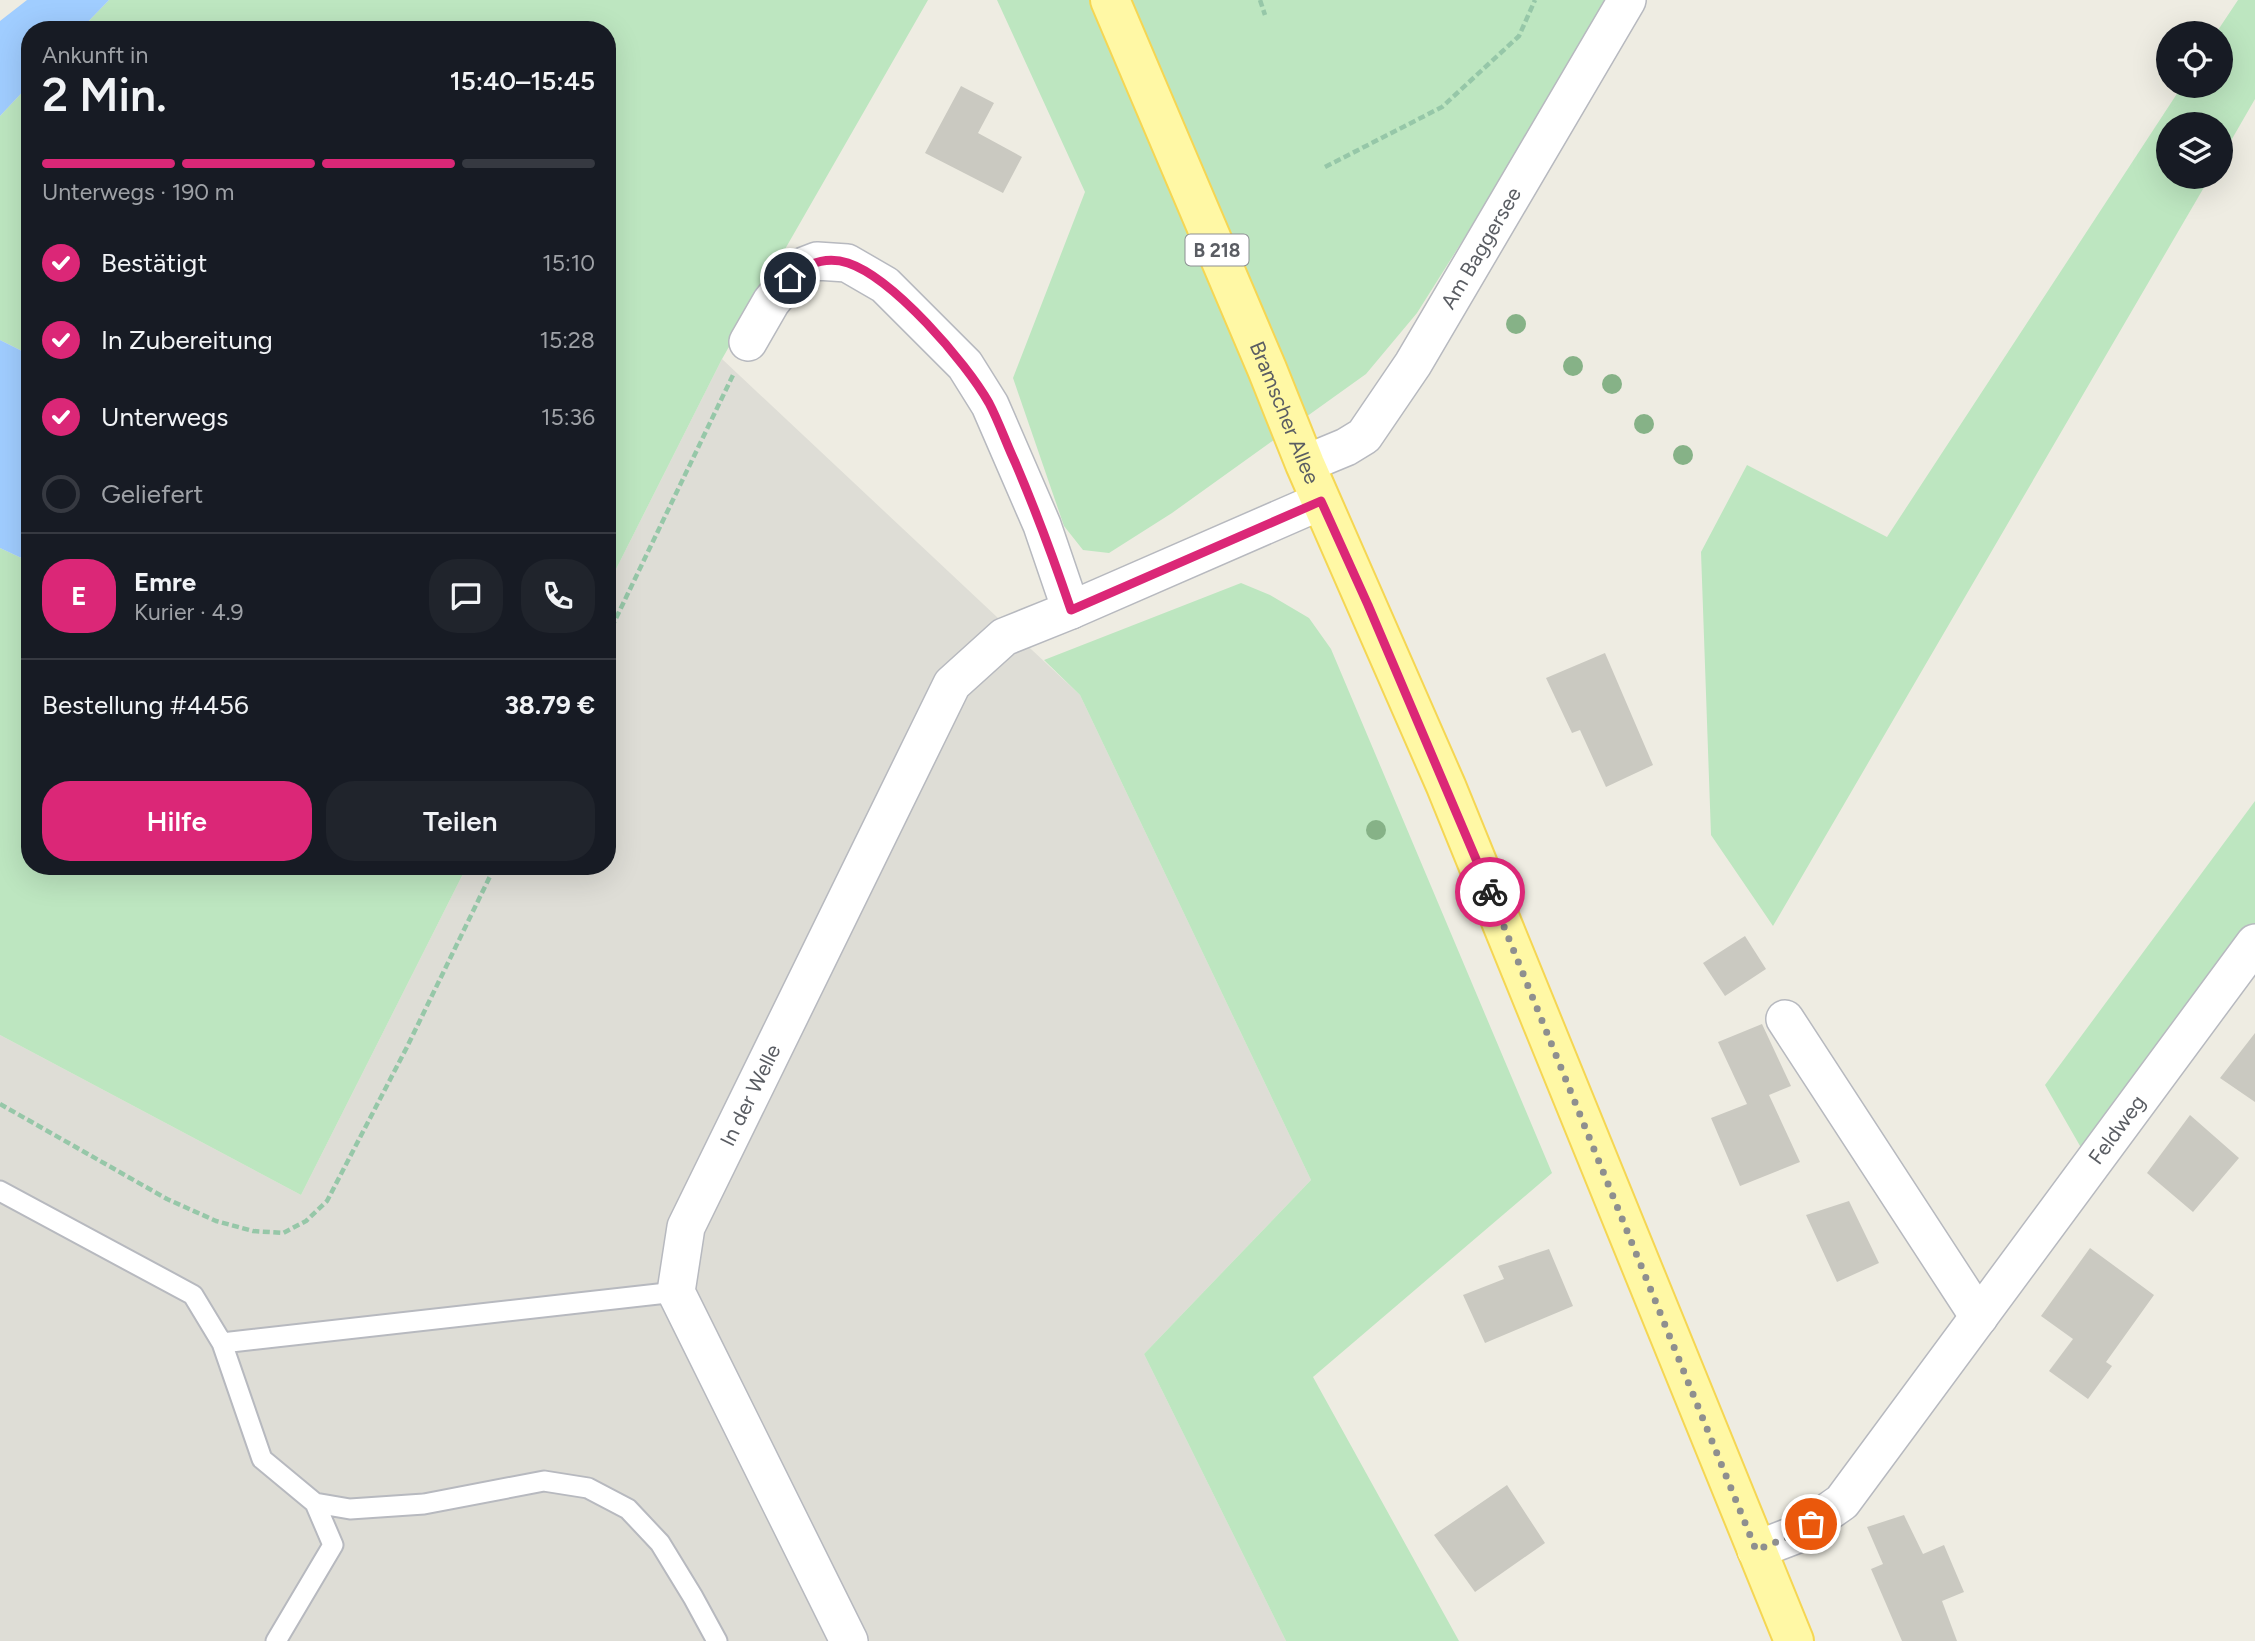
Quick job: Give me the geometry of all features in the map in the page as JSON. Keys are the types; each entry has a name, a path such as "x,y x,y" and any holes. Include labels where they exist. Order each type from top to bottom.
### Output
{"main road":[{"name":"Bramscher Allee","path":"1110,0 1268,369 1304,464 1446,786 1534,996 1794,1641"}],"street":[{"name":"Am Baggersee","path":"1304,464 1346,447 1364,436 1413,364 1627,0"},
{"path":"748,342 771,302 790,278 804,266 817,261 847,263 885,285 965,365 990,405 1042,525 1071,610"},
{"name":"In der Welle","path":"676,1292 686,1227 952,684 1004,637 1321,501"},
{"name":"Feldweg","path":"1756,1550 1794,1535 1842,1502 2255,943"},
{"path":"1785,1019 1979,1317"},
{"path":"676,1292 849,1641"}],"lane":[{"path":"0,1191 193,1295 222,1343 262,1459 315,1503 333,1545 276,1641"},
{"path":"222,1343 676,1292"},
{"path":"315,1503 350,1509 424,1504 544,1481 588,1489 628,1509 660,1543 717,1641"}],"path":[{"path":"1260,0 1265,15"},
{"path":"1325,167 1442,107 1520,36 1535,0"},
{"path":"616,618 748,342"},
{"path":"0,1104 167,1199 216,1221 253,1231 283,1233 306,1222 327,1201 491,875"}],"shaded area":[{"path":"722,359 1080,695 1311,1180 1144,1354 1286,1641 0,1641 0,1035 301,1195 462,875 616,875 616,569"}],"green space":[{"path":"109,0 928,0 722,359 616,569 616,21 89,21"},
{"path":"997,0 1614,0 1417,313 1366,374 1172,513 1109,553 1083,550 1064,526 1013,378 1085,192"},
{"path":"2238,0 2255,0 2255,99 2233,137 2233,112 2165,112 2174,98 2233,98 2233,21 2224,21"},
{"path":"21,94 21,350 0,340 0,116"},
{"path":"2156,126 2156,189 2203,189 1773,926 1711,835 1701,552 1747,465 1887,537"},
{"path":"0,548 21,558 21,875 462,875 301,1195 0,1035"},
{"path":"1241,583 1270,595 1309,618 1331,649 1552,1173 1313,1377 1459,1641 1286,1641 1144,1354 1311,1180 1080,695 1044,660"},
{"path":"2255,801 2255,943 2091,1165 2045,1085"}],"water":[{"path":"27,0 109,0 89,21 21,21 21,94 0,116 0,21"},
{"path":"0,340 21,350 21,558 0,548"}],"building":[{"path":"961,86 994,103 978,133 1022,157 1003,193 925,153"},
{"path":"1605,653 1653,765 1606,787 1580,730 1572,733 1546,678"},
{"path":"1745,936 1766,969 1725,996 1703,963"},
{"path":"1762,1024 1791,1086 1769,1095 1800,1162 1740,1186 1711,1118 1747,1104 1718,1042"},
{"path":"2255,1033 2255,1102 2220,1078"},
{"path":"2190,1115 2239,1158 2193,1212 2147,1173"},
{"path":"1849,1201 1879,1263 1837,1282 1806,1215"},
{"path":"2090,1248 2154,1295 2106,1362 2112,1366 2088,1399 2049,1371 2073,1339 2041,1316"},
{"path":"1549,1249 1573,1306 1485,1343 1463,1295 1504,1279 1498,1266"},
{"path":"1507,1485 1545,1543 1475,1592 1434,1535"},
{"path":"1904,1515 1923,1554 1944,1545 1964,1592 1942,1601 1957,1641 1902,1641 1871,1569 1883,1564 1867,1527"}],"way so far":[{"path":"1490,892 1756,1550 1794,1535 1811,1524"}],"route":[{"path":"790,278 804,266 817,261 847,263 885,285 965,365 990,405 1011,453 1042,525 1071,610 1321,501 1490,892"}]}
